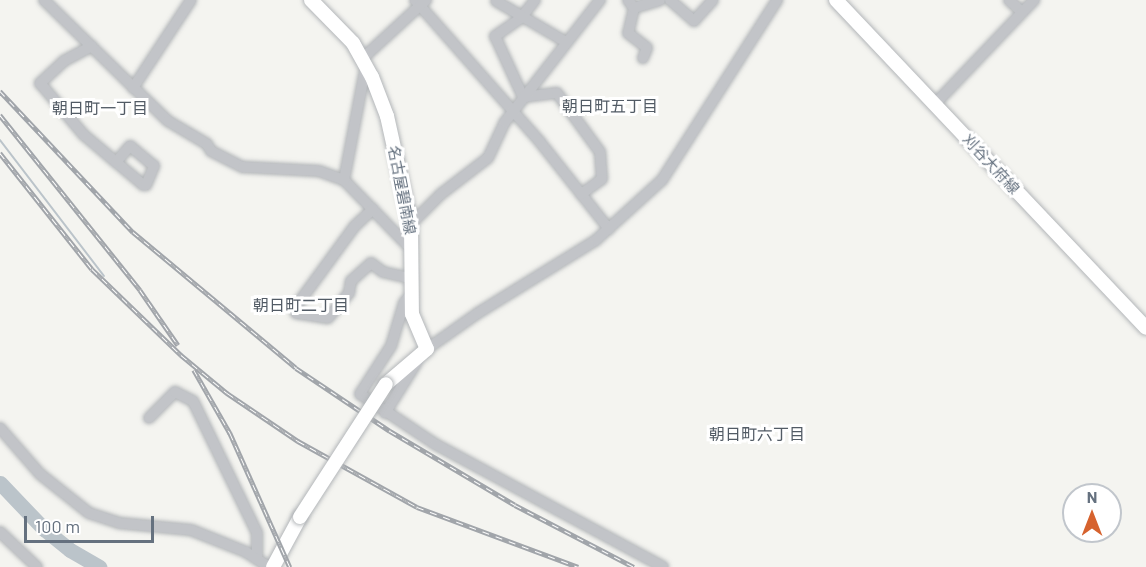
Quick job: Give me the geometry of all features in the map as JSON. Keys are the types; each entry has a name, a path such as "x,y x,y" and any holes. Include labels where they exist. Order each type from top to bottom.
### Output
{"main road":[{"name":"名古屋碧南線","path":"311,0 364,62 387,116 411,224 412,314 426,349"},
{"name":"刈谷大府線","path":"836,0 1146,328"},
{"path":"271,567 300,516 386,384 426,349"}],"street":[{"path":"44,0 133,88 184,132 243,168 319,171 344,180 413,251"},
{"path":"133,88 191,0"},
{"path":"523,97 495,36 521,18 535,0"},
{"path":"411,224 441,194 488,158 505,122 600,0"},
{"path":"643,58 647,48 628,33 631,4 660,0"},
{"path":"670,0 694,21 712,0"},
{"path":"426,349 478,312 609,229 662,180 777,0"},
{"path":"1009,0 1022,12"},
{"path":"935,104 1034,0"},
{"path":"496,1 521,18 566,42"},
{"path":"344,180 364,62 420,2 609,229"},
{"path":"92,46 64,61 40,84 84,135 116,162"},
{"path":"523,97 557,93 600,152 602,179 581,194"},
{"path":"373,208 295,308 296,313 328,318 349,293 351,281 371,264 412,286 404,303 391,346 360,394 385,412 663,567"},
{"path":"385,412 418,361 465,327 478,312"},
{"path":"149,418 175,392 193,400 256,533 257,559"},
{"path":"0,428 40,474 89,513 119,523 191,530 271,567"},
{"path":"0,532 37,567"}],"waterway":[{"path":"0,140 104,276"},
{"path":"0,483 44,529 70,550 100,567"}],"railway":[{"path":"0,91 133,232 296,368 390,431 515,505 634,567"},
{"path":"0,115 140,290 178,345"},
{"path":"0,153 92,269 181,355 227,393 298,441 417,507 578,567"},
{"path":"194,370 230,433 290,567"}],"district":[{"name":"朝日町五丁目","path":"610,106"},
{"name":"朝日町一丁目","path":"100,108"},
{"name":"朝日町二丁目","path":"301,305"},
{"name":"朝日町六丁目","path":"757,434"}]}
